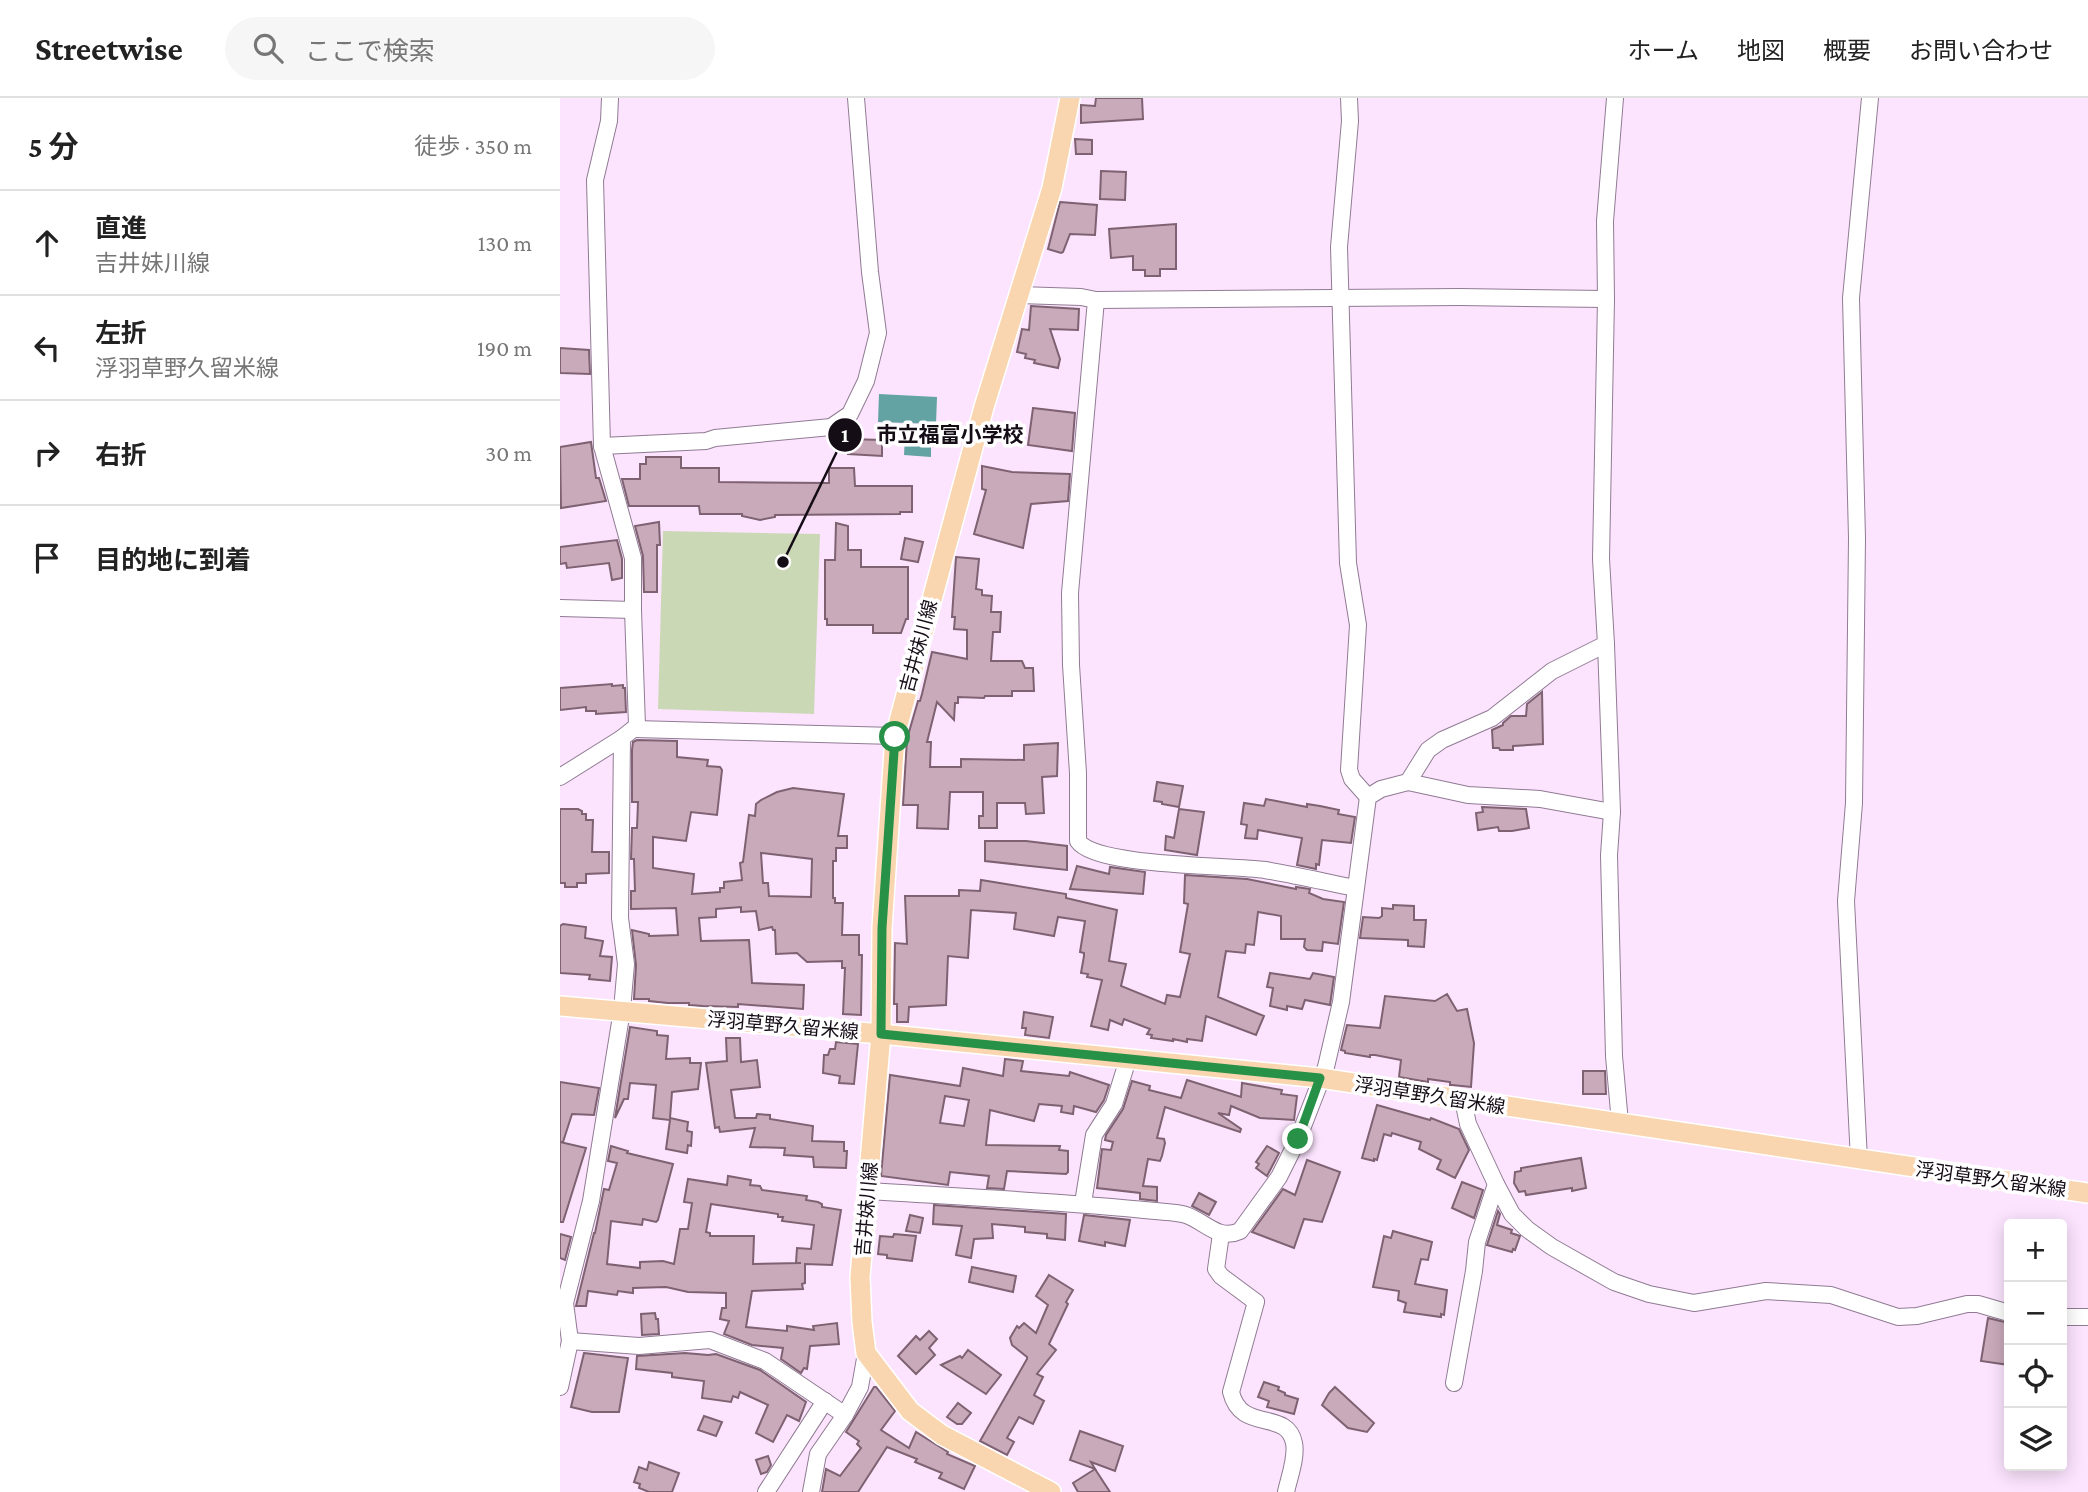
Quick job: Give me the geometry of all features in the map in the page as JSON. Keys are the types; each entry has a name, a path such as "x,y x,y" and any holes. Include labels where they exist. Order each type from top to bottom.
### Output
{"main road":[{"name":"吉井妹川線","path":"866,1353 860,1277 881,1034 882,928 895,737 948,535 1052,188 1070,98"},
{"name":"浮羽草野久留米線","path":"560,1006 881,1034 1320,1078 2088,1193"},
{"path":"866,1353 910,1411 942,1435 1051,1492"}],"street":[{"path":"560,777 629,734 637,726 633,558 602,446 595,180 609,121 610,98"},
{"path":"602,446 706,441 831,426 850,414 866,381 878,333 870,272 856,98"},
{"path":"867,1191 1083,1203 1186,1215 1221,1234 1232,1234 1240,1231 1279,1177 1298,1139 1326,1067 1341,1002 1368,797 1353,779 1349,769 1358,625 1348,563 1339,247 1350,121 1349,98"},
{"path":"1615,98 1605,221 1601,559 1612,812 1609,855 1614,1056 1620,1123"},
{"path":"1859,1160 1846,901 1854,803 1857,538 1851,298 1870,98"},
{"path":"1019,295 1096,300 1460,297 1606,299"},
{"path":"1096,300 1070,593 1071,666 1078,774 1078,841 1083,848 1097,855 1265,870 1355,888"},
{"path":"560,608 633,610"},
{"path":"1408,782 1428,750 1442,740 1492,718 1552,671 1606,643"},
{"path":"629,734 895,737"},
{"path":"560,1387 570,1341 565,1303 592,1201 622,1010 626,964 620,918 629,734"},
{"path":"1368,797 1381,789 1408,782 1468,795 1541,799 1612,812"},
{"path":"1083,1203 1094,1135 1114,1104 1128,1059"},
{"path":"1463,1100 1468,1124 1513,1214 1527,1229 1552,1247 1614,1282 1649,1294 1694,1303 1766,1291 1831,1295 1898,1317 1917,1316 1967,1304 1978,1304 2004,1312"},
{"path":"1454,1383 1477,1242 1496,1184"},
{"path":"1221,1234 1216,1269 1221,1276 1256,1302 1231,1392 1234,1404 1242,1413 1283,1425 1291,1434 1295,1446 1286,1492"},
{"path":"2067,1317 2088,1317"},
{"path":"570,1341 639,1346 710,1340 765,1361 845,1415"},
{"path":"811,1492 818,1454 845,1415 860,1387 866,1353"},
{"path":"766,1492 825,1401"}],"shaded area":[{"path":"879,394 937,397 936,424 878,422"},
{"path":"905,437 931,438 931,457 904,455"},
{"path":"663,531 820,534 814,714 658,709"}],"building":[{"path":"1096,98 1142,98 1143,119 1081,123 1081,105 1095,106"},
{"path":"1075,139 1092,140 1092,154 1076,154"},
{"path":"1101,171 1126,172 1125,200 1100,199"},
{"path":"1060,202 1097,205 1095,235 1070,234 1061,253 1048,249"},
{"path":"1176,224 1176,269 1160,269 1160,276 1145,276 1145,270 1133,270 1133,256 1111,258 1109,229"},
{"path":"1031,306 1079,309 1078,330 1050,329 1060,359 1058,368 1034,363 1035,360 1025,358 1026,354 1017,352 1022,329 1029,330"},
{"path":"560,348 589,350 590,374 560,373"},
{"path":"1033,408 1075,413 1072,451 1028,445"},
{"path":"848,439 882,440 882,456 848,454"},
{"path":"591,442 596,478 599,478 606,501 561,508 560,447"},
{"path":"646,457 681,457 681,468 719,468 719,482 829,483 829,468 854,468 855,486 912,486 912,512 775,515 760,520 742,514 700,514 699,506 629,506 622,479 640,479 640,464 646,464"},
{"path":"982,466 1012,472 1070,474 1068,501 1031,504 1023,548 974,534 986,490 982,489"},
{"path":"659,522 657,592 644,592 643,556 635,526"},
{"path":"836,523 848,526 848,550 861,550 861,567 908,567 908,619 901,633 873,633 873,625 827,625 825,560 835,560"},
{"path":"905,538 923,542 918,562 901,559"},
{"path":"617,540 622,559 622,578 612,580 609,563 567,568 566,563 560,564 560,547"},
{"path":"956,557 979,559 976,589 982,590 982,595 992,596 991,612 1001,612 1000,632 993,632 991,661 1022,661 1025,668 1033,668 1034,691 1012,691 1012,696 958,697 954,720 937,702 927,742 931,742 930,767 961,767 961,759 1024,760 1024,745 1058,743 1057,776 1042,777 1044,813 1026,814 1025,803 997,803 997,828 979,828 979,816 983,816 983,792 950,792 948,829 917,828 918,805 903,805 907,739 932,652 967,659 967,630 954,629 955,617 952,617"},
{"path":"623,685 625,688 626,712 596,714 596,711 586,711 586,707 560,710 560,688"},
{"path":"1542,692 1543,744 1513,746 1513,750 1493,748 1492,730 1503,725 1511,716 1526,716 1527,704"},
{"path":"677,741 677,757 708,760 707,766 720,767 722,770 717,815 691,812 686,841 653,837 653,868 694,874 692,894 720,892 720,888 724,888 724,882 742,880 740,863 743,862 749,815 755,816 756,804 761,800 793,788 844,794 838,836 847,836 847,848 836,848 836,861 833,861 833,898 835,903 843,903 842,935 859,935 859,955 862,955 861,1015 843,1014 845,968 842,968 842,961 807,962 797,953 776,954 775,930 772,927 759,930 756,911 741,912 741,907 716,909 716,917 699,918 701,941 749,940 752,983 804,985 803,1009 738,1004 738,1007 703,1006 634,999 636,965 632,930 649,936 678,935 676,908 631,909 631,891 635,891 634,859 631,859 632,828 637,828 638,802 632,802 633,742","holes":["761,853 812,859 811,897 769,896 768,883 763,883"]},
{"path":"1157,782 1183,786 1179,807 1154,801"},
{"path":"1266,799 1307,807 1307,804 1320,806 1339,810 1338,814 1355,817 1351,843 1322,840 1319,865 1316,864 1316,869 1297,865 1302,838 1258,830 1257,839 1245,838 1247,825 1241,824 1244,803 1264,806"},
{"path":"1482,807 1526,809 1529,828 1512,831 1499,831 1498,827 1478,830 1476,813 1483,812"},
{"path":"560,809 578,809 582,814 586,814 586,820 593,820 592,852 609,852 609,873 586,874 586,883 577,883 577,887 565,887 565,883 560,883"},
{"path":"1179,809 1204,812 1197,855 1165,850 1166,836 1174,838"},
{"path":"985,841 1026,841 1067,846 1067,870 985,861"},
{"path":"1077,866 1109,874 1110,867 1145,872 1143,894 1070,889"},
{"path":"1185,875 1247,879 1296,889 1310,889 1309,893 1323,899 1344,902 1338,944 1323,942 1322,951 1307,950 1304,947 1305,939 1281,939 1281,916 1258,912 1254,945 1246,944 1245,953 1226,951 1218,997 1264,1016 1256,1035 1206,1016 1202,1041 1151,1038 1152,1035 1147,1034 1150,1029 1124,1019 1122,1025 1110,1020 1108,1030 1091,1026 1102,980 1081,973 1084,953 1080,952 1085,921 1058,917 1054,936 1014,929 1016,913 971,910 968,958 948,956 946,1005 909,1007 908,1022 897,1022 897,1004 894,1004 895,943 907,944 905,896 959,896 959,890 980,891 981,880 1066,894 1066,898 1117,910 1109,961 1126,964 1121,986 1165,1004 1167,995 1180,997 1190,954 1180,952 1188,904 1184,903"},
{"path":"1393,905 1414,906 1414,920 1426,920 1424,947 1408,946 1408,940 1360,938 1363,917 1379,918 1382,916 1382,908 1393,909"},
{"path":"563,924 586,927 585,938 603,941 600,956 612,957 610,981 589,979 590,975 560,973 560,926"},
{"path":"1270,973 1310,979 1313,973 1334,977 1330,1005 1305,1000 1302,1009 1287,1006 1287,1010 1270,1006 1273,988 1267,987"},
{"path":"1447,994 1457,1011 1467,1009 1474,1043 1471,1087 1399,1077 1401,1060 1345,1053 1341,1050 1347,1025 1380,1028 1385,996 1435,1001"},
{"path":"1024,1012 1053,1017 1049,1038 1025,1035 1026,1028 1022,1028"},
{"path":"630,1027 657,1031 657,1035 668,1036 666,1059 690,1058 690,1063 701,1063 698,1089 672,1092 670,1118 688,1122 687,1131 692,1132 691,1146 688,1145 687,1153 666,1149 670,1120 653,1118 656,1085 630,1083 628,1099 624,1099 615,1118"},
{"path":"726,1038 740,1038 741,1062 757,1060 760,1087 731,1090 735,1118 756,1118 757,1114 770,1115 770,1119 813,1126 812,1141 844,1142 844,1151 847,1151 846,1168 814,1167 813,1157 784,1155 785,1148 750,1147 755,1128 720,1132 719,1127 715,1128 706,1063 727,1061"},
{"path":"836,1042 858,1044 854,1084 839,1083 840,1076 823,1073 824,1055 828,1055 830,1049 835,1049"},
{"path":"1005,1059 1023,1061 1021,1071 1069,1076 1070,1072 1109,1085 1096,1112 1074,1106 1073,1114 1061,1112 1062,1106 1039,1104 1034,1121 990,1110 986,1145 1060,1146 1059,1150 1068,1151 1066,1174 1007,1171 1004,1189 987,1188 989,1176 950,1172 948,1185 881,1176 890,1075 960,1086 963,1068 1003,1076","holes":["945,1096 969,1100 964,1126 940,1123"]},
{"path":"1583,1071 1605,1071 1606,1094 1583,1094"},
{"path":"1187,1080 1241,1097 1242,1083 1282,1090 1281,1094 1297,1096 1294,1120 1260,1118 1231,1106 1229,1115 1218,1113 1241,1129 1240,1132 1165,1107 1157,1138 1164,1139 1162,1156 1160,1161 1148,1159 1143,1186 1157,1187 1157,1201 1140,1199 1140,1193 1097,1188 1102,1149 1111,1150 1113,1142 1105,1140 1106,1135 1123,1109 1132,1081 1150,1086 1149,1090 1181,1098"},
{"path":"560,1082 599,1088 594,1115 572,1114 563,1142 560,1142"},
{"path":"1377,1105 1430,1120 1431,1118 1459,1129 1469,1150 1455,1178 1437,1169 1441,1160 1419,1149 1421,1142 1392,1133 1391,1136 1384,1134 1377,1160 1362,1158"},
{"path":"560,1142 586,1148 563,1222 560,1222"},
{"path":"611,1146 628,1151 627,1153 673,1164 656,1222 643,1219 642,1225 611,1221 607,1264 640,1268 640,1262 663,1261 674,1264 680,1229 688,1229 692,1203 684,1202 688,1179 727,1185 728,1176 751,1180 750,1185 760,1186 762,1190 807,1196 806,1200 818,1202 822,1207 841,1210 832,1265 805,1264 803,1289 752,1291 746,1327 787,1331 787,1326 814,1330 813,1326 837,1323 839,1344 810,1346 807,1369 804,1368 801,1373 781,1359 783,1348 752,1345 724,1334 729,1321 720,1319 722,1308 726,1308 726,1293 688,1292 666,1287 633,1288 633,1293 618,1291 617,1295 588,1291 586,1306 576,1306 604,1189 609,1190 617,1163 608,1161","holes":["711,1204 778,1214 778,1217 783,1217 782,1221 814,1225 811,1249 797,1248 796,1263 801,1263 753,1264 754,1236 710,1236 710,1233 706,1232"]},
{"path":"1267,1146 1279,1153 1267,1176 1256,1168 1259,1164 1256,1162"},
{"path":"1581,1158 1586,1188 1526,1195 1525,1191 1519,1192 1514,1183 1515,1172 1521,1171 1521,1168"},
{"path":"1307,1160 1340,1172 1322,1222 1304,1219 1294,1248 1252,1232 1283,1189 1295,1195"},
{"path":"1462,1182 1483,1190 1474,1218 1452,1208"},
{"path":"1199,1193 1216,1202 1209,1215 1192,1206"},
{"path":"934,1205 1066,1214 1065,1240 1047,1238 1047,1234 1025,1232 1025,1227 992,1224 993,1238 974,1239 971,1258 956,1255 962,1226 933,1224"},
{"path":"1498,1211 1500,1214 1497,1225 1520,1236 1512,1252 1487,1245"},
{"path":"910,1215 923,1218 920,1233 906,1231"},
{"path":"1084,1215 1130,1220 1125,1246 1105,1242 1105,1246 1079,1241"},
{"path":"1393,1231 1432,1242 1428,1260 1421,1259 1415,1284 1447,1290 1444,1315 1441,1314 1441,1317 1404,1312 1406,1303 1398,1300 1399,1291 1373,1287 1384,1236 1391,1238"},
{"path":"560,1234 571,1237 565,1260 560,1258"},
{"path":"894,1234 916,1236 912,1261 887,1258 887,1255 878,1254 880,1236 893,1237"},
{"path":"972,1267 1016,1276 1013,1292 969,1282"},
{"path":"1049,1275 1073,1290 1049,1344 1056,1350 1037,1374 1043,1377 1034,1395 1044,1401 1033,1424 1019,1417 1007,1438 1014,1442 1007,1455 980,1441 1027,1359 1012,1345 1010,1338 1017,1326 1019,1328 1024,1323 1036,1333 1048,1305 1036,1296"},
{"path":"655,1313 659,1334 642,1335 641,1314"},
{"path":"1988,1318 2004,1322 2004,1364 1981,1361"},
{"path":"929,1331 937,1339 929,1348 935,1355 916,1374 898,1356 916,1336 920,1340"},
{"path":"968,1350 1001,1375 986,1394 941,1365 960,1356 962,1358"},
{"path":"584,1353 628,1358 619,1412 592,1412 571,1407"},
{"path":"716,1354 760,1370 806,1402 799,1421 787,1415 773,1442 756,1433 768,1405 740,1392 738,1398 733,1396 731,1402 702,1398 704,1381 672,1377 672,1373 636,1369 637,1356"},
{"path":"1264,1382 1279,1387 1278,1390 1285,1395 1298,1399 1294,1414 1267,1407 1269,1401 1258,1397"},
{"path":"874,1387 895,1411 881,1430 909,1448 916,1432 948,1452 947,1454 975,1466 964,1489 939,1478 942,1473 915,1462 917,1459 887,1447 858,1492 822,1492 826,1469 840,1476 861,1448 857,1444 859,1441 846,1432"},
{"path":"1335,1387 1374,1423 1367,1432 1348,1428 1322,1405"},
{"path":"958,1403 971,1413 962,1424 957,1424 947,1417"},
{"path":"704,1416 722,1422 716,1436 698,1430"},
{"path":"1080,1431 1123,1446 1115,1471 1091,1462 1095,1469 1070,1460"},
{"path":"768,1456 771,1465 767,1472 761,1474 756,1460"},
{"path":"649,1462 679,1473 672,1492 649,1492 639,1488 640,1484 634,1482 639,1467 647,1470"},
{"path":"1095,1469 1110,1492 1078,1492 1073,1483"}],"place":[{"name":"市立福富小学校","path":"783,562"}],"route":[{"path":"895,737 882,928 881,1034 1320,1078 1298,1139"}]}
